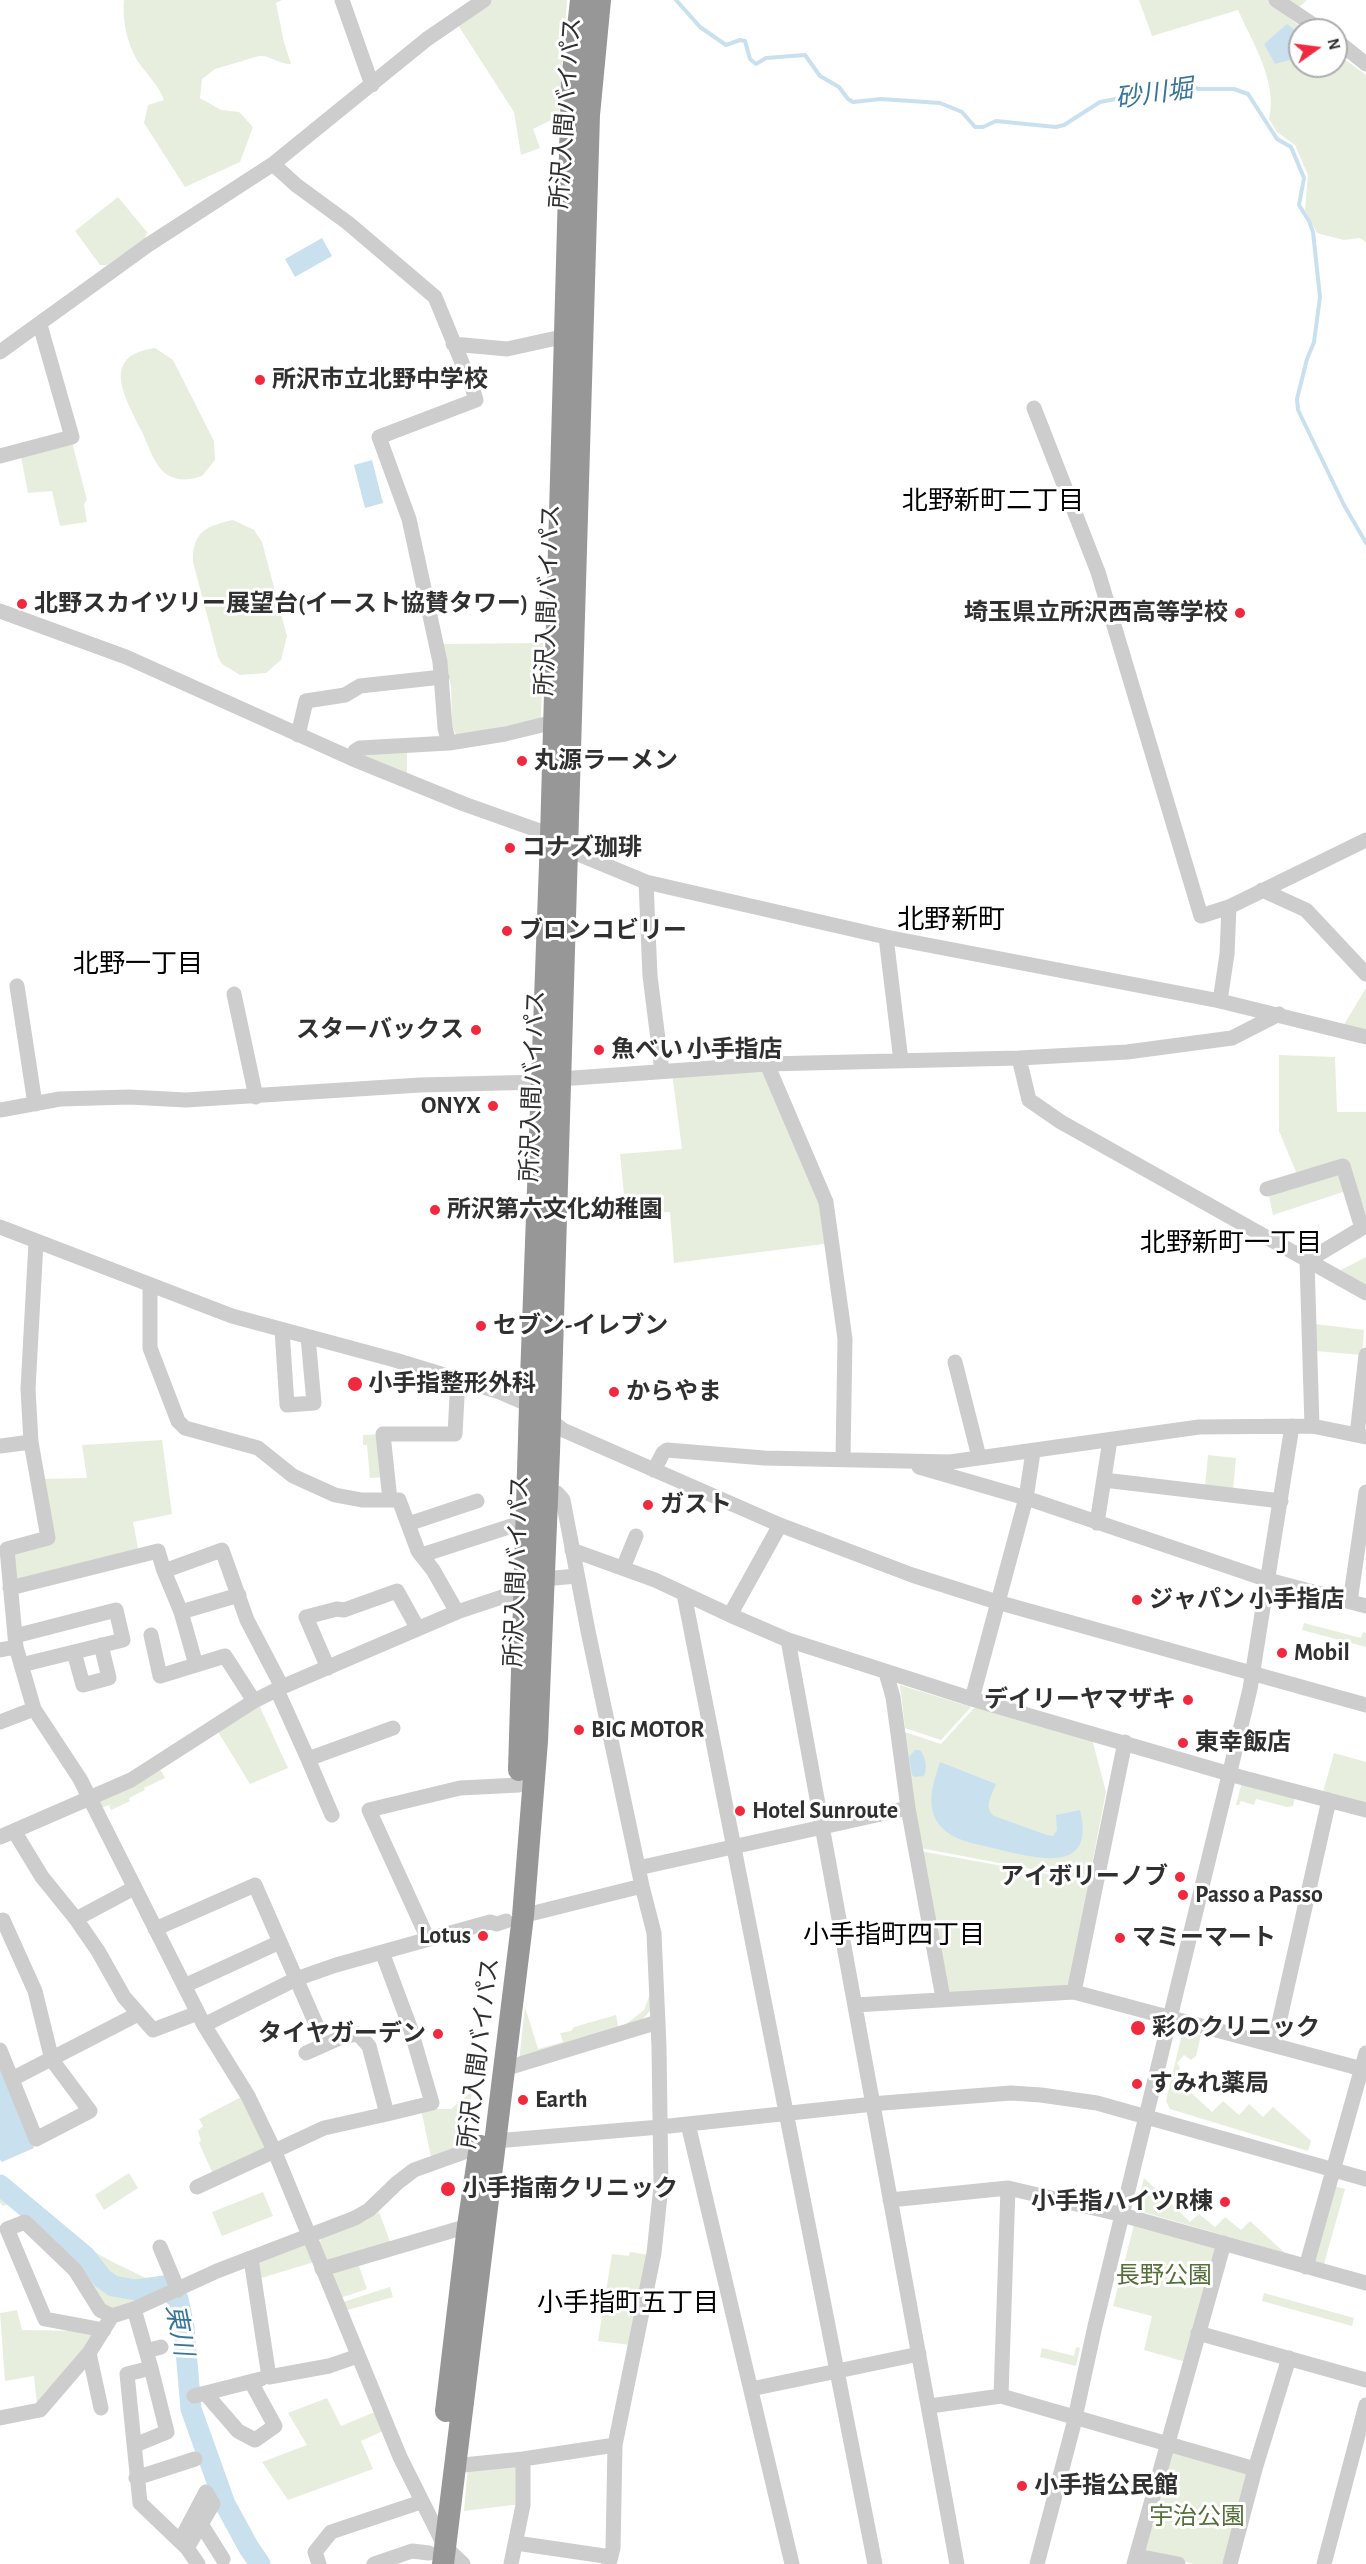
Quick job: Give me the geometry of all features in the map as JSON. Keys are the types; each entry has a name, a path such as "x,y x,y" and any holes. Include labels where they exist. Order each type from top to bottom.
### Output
{"highway":[{"name":"所沢入間バイパス","path":"559,842 554,722 572,82 585,1"},
{"name":"所沢入間バイパス","path":"436,2557 453,2466 474,2319 550,1419 551,1080 589,115 585,1"},
{"name":"所沢入間バイパス","path":"436,2557 433,2525 468,2226 504,2069 524,1905 537,1741 535,1584 527,1521 530,1405 551,1080"}],"street":[{"path":"342,0 372,85"},
{"path":"0,352 148,245 273,164 428,39 484,0"},
{"path":"1276,0 1303,18"},
{"path":"1348,48 1364,59"},
{"path":"273,164 296,185 348,223 435,297 476,400 379,437 409,519 442,677 445,728 449,743"},
{"path":"0,456 72,437 40,325"},
{"path":"453,344 507,349 566,336"},
{"path":"1034,408 1098,572 1201,916 1229,907 1366,840"},
{"path":"0,611 126,657 352,759 559,842 646,882 886,937 1220,1001 1366,1037"},
{"path":"298,735 306,701 345,695 360,686 442,677"},
{"path":"352,759 355,751 360,748 449,743 505,734 554,722"},
{"path":"646,882 650,976 662,1071"},
{"path":"1262,890 1306,910 1366,974"},
{"path":"1220,1001 1227,956 1229,907"},
{"path":"886,937 901,1061"},
{"path":"17,986 35,1104"},
{"path":"234,994 256,1097"},
{"path":"0,1110 60,1099 129,1097 186,1100 256,1097 420,1085 551,1080 767,1064 1019,1058 1127,1052 1232,1038 1279,1014"},
{"path":"1019,1058 1029,1100 1061,1122 1366,1293"},
{"path":"767,1064 826,1202 845,1339 843,1458"},
{"path":"1267,1189 1343,1166 1362,1228 1307,1261"},
{"path":"0,1227 224,1313 458,1377 500,1392 530,1405 563,1430 780,1525 912,1575 997,1602 1366,1705"},
{"path":"36,1242 28,1389 31,1442 48,1538 4,1550 10,1588 6,1608 34,1709 80,1779 201,2019 248,2096 274,2150 358,2356 433,2525"},
{"path":"1307,1261 1312,1426"},
{"path":"150,1285 150,1348 178,1421 185,1428 258,1448 293,1476 335,1495 362,1500 399,1500 422,1555 434,1570 457,1612"},
{"path":"282,1330 287,1405 314,1403 308,1337"},
{"path":"654,1470 667,1450 764,1458 950,1462 1033,1452 1199,1426 1312,1426 1362,1436 1366,1355"},
{"path":"956,1362 979,1457"},
{"path":"390,1500 383,1434 455,1434 458,1377"},
{"path":"1037,2564 1075,2418 1252,1674 1292,1426"},
{"path":"1098,1523 1110,1440"},
{"path":"0,1446 31,1442"},
{"path":"972,1699 1026,1498 1033,1452"},
{"path":"893,1459 1026,1498 1268,1580 1366,1606"},
{"path":"1104,1480 1281,1501"},
{"path":"1350,1602 1366,1491"},
{"path":"516,2543 610,2561 615,2445 654,2253 661,2186 654,1933 576,1576 563,1500 557,1493"},
{"path":"408,1524 477,1501"},
{"path":"422,1555 527,1521"},
{"path":"730,1615 780,1525"},
{"path":"623,1568 636,1536"},
{"path":"164,1571 222,1550 247,1620 279,1688 332,1815"},
{"path":"572,1550 623,1568 788,1640 886,1673 1229,1774 1366,1810"},
{"path":"10,1588 158,1551 181,1612 196,1665"},
{"path":"506,1921 490,1922 336,1965 296,1979 201,2019 153,2030 124,1997 98,1951 76,1919 7,1834 131,1780 254,1701 279,1688 457,1612 535,1584 576,1576"},
{"path":"328,1668 306,1617 337,1609 344,1610 397,1591 418,1629"},
{"path":"684,1594 875,2564"},
{"path":"181,1612 239,1595"},
{"path":"0,1650 15,1641 116,1610 123,1640 21,1665"},
{"path":"151,1635 160,1676 225,1656 254,1701"},
{"path":"788,1640 930,2406 957,2564"},
{"path":"74,1652 83,1685 109,1678 101,1645"},
{"path":"886,1673 893,1697 908,1808 943,1998"},
{"path":"0,1722 34,1709"},
{"path":"308,1759 393,1728"},
{"path":"1074,1992 1125,1742"},
{"path":"428,1939 369,1810 460,1788 519,1785"},
{"path":"1274,2044 1329,1800"},
{"path":"638,1868 908,1808"},
{"path":"155,1929 255,1885 316,2024"},
{"path":"534,1912 642,1886"},
{"path":"76,1919 134,1888"},
{"path":"0,1922 3,1920 35,1991 52,2060 90,2111 36,2139 0,2050"},
{"path":"184,1986 280,1942"},
{"path":"197,2187 324,2128 432,2103 410,2027 382,1952"},
{"path":"855,2005 1074,1992 1364,2069"},
{"path":"12,2079 138,2014"},
{"path":"504,2069 658,2022"},
{"path":"306,2053 342,2037 358,2034 369,2046 387,2114"},
{"path":"1306,2266 1364,2069 1366,2053"},
{"path":"0,2418 40,2410 89,2353 108,2323 173,2292 362,2214 414,2170 488,2144 972,2095 1041,2095 1097,2103 1366,2179"},
{"path":"688,2124 792,2564"},
{"path":"890,2200 1008,2188 1224,2243 1366,2283"},
{"path":"1001,2396 1008,2188"},
{"path":"25,2222 75,2270 108,2323 45,2319 7,2229 25,2222"},
{"path":"322,2269 468,2226"},
{"path":"1178,2564 1136,2560 1224,2243"},
{"path":"160,2247 173,2292"},
{"path":"251,2259 269,2377"},
{"path":"134,2309 154,2349 151,2368 167,2432 135,2445"},
{"path":"1198,2333 1366,2380"},
{"path":"89,2353 100,2408"},
{"path":"751,2389 919,2354"},
{"path":"251,2382 275,2426 255,2440 238,2431 199,2395 269,2377 329,2366 358,2356"},
{"path":"1230,2564 1288,2358"},
{"path":"151,2368 127,2374 140,2503 184,2544 198,2564"},
{"path":"930,2406 1001,2396 1255,2469"},
{"path":"1324,2564 1366,2405"},
{"path":"453,2466 523,2459 615,2445"},
{"path":"136,2478 195,2459"},
{"path":"511,2564 523,2505 523,2459"},
{"path":"206,2492 213,2504 201,2524 184,2544 206,2492"},
{"path":"320,2564 315,2552 331,2532 421,2502"},
{"path":"201,2524 223,2559"},
{"path":"374,2564 412,2552 463,2564"}],"green space":[{"path":"124,0 282,0 276,3 291,64 259,56 215,69 202,79 200,98 221,110 239,112 253,127 240,162 185,187 144,123 148,105 164,100 130,46 125,23"},
{"path":"492,0 567,0 559,116 533,129 540,148 521,155 514,112 458,25"},
{"path":"1139,0 1307,0 1288,17 1288,78 1348,78 1348,62 1366,75 1366,242 1360,238 1344,240 1317,233 1305,210 1308,175 1295,145 1277,132 1269,119 1271,105 1267,77 1257,49 1238,10 1152,36"},
{"path":"118,197 147,232 145,239 107,265 100,265 75,231"},
{"path":"155,348 173,360 214,441 215,460 202,476 180,479 171,477 162,470 152,454 124,392 121,380 122,369 127,360 138,352"},
{"path":"72,442 87,500 84,504 87,522 60,526 52,491 28,493 21,457"},
{"path":"233,520 254,530 262,542 287,636 281,660 266,673 240,675 222,664 218,657 193,562 193,552 198,537 209,528"},
{"path":"543,643 541,717 457,736 452,727 451,687 441,644"},
{"path":"407,751 407,773 363,756 365,752"},
{"path":"1366,988 1366,1033 1342,1028"},
{"path":"1279,1055 1335,1057 1337,1112 1366,1112 1366,1214 1347,1160 1296,1172 1279,1131"},
{"path":"765,1068 826,1202 832,1243 674,1263 670,1212 626,1214 620,1154 682,1149 672,1073"},
{"path":"1340,1169 1346,1191 1273,1215 1268,1191"},
{"path":"1366,1257 1366,1288 1337,1272"},
{"path":"1315,1324 1364,1330 1362,1355 1315,1351"},
{"path":"385,1434 387,1477 370,1478 367,1445 363,1445 363,1435"},
{"path":"162,1440 172,1514 133,1522 139,1553 13,1580 15,1550 51,1539 40,1479 87,1478 82,1445"},
{"path":"1208,1455 1236,1458 1233,1490 1205,1487"},
{"path":"1304,1623 1361,1638 1363,1632 1366,1633 1366,1647 1302,1630"},
{"path":"900,1685 971,1707 941,1740 905,1728"},
{"path":"258,1703 288,1768 250,1784 217,1730"},
{"path":"975,1707 1092,1739 1106,1792 1089,1880 920,1848 902,1731 941,1744"},
{"path":"1334,1753 1366,1762 1366,1803 1323,1792"},
{"path":"158,1770 165,1778 144,1788 145,1790 129,1798 130,1801 111,1810 109,1805 101,1808 99,1804 101,1797"},
{"path":"1242,1782 1295,1797 1293,1806 1287,1807 1256,1799 1254,1805 1241,1801 1239,1805 1236,1805"},
{"path":"920,1851 1091,1882 1071,1989 944,1996"},
{"path":"651,1991 650,2011 638,2024 519,2061 525,2007 538,2049 563,2042 560,2033 616,2015 618,2026 621,2028 644,2010"},
{"path":"1183,2030 1201,2035 1196,2056 1191,2060 1184,2055 1177,2063 1180,2068 1174,2077 1212,2112 1223,2101 1239,2115 1249,2104 1263,2117 1273,2107 1311,2141 1308,2151 1170,2109 1166,2101"},
{"path":"472,2091 465,2146 431,2157 421,2109 451,2109"},
{"path":"243,2096 269,2148 213,2174 199,2143 201,2141 198,2131 203,2126 199,2119"},
{"path":"129,2173 138,2188 104,2210 95,2195"},
{"path":"0,2178 88,2247 112,2262 146,2278 152,2296 113,2309 101,2304 46,2235 12,2203 3,2206 0,2203"},
{"path":"1144,2178 1190,2222 1199,2214 1215,2227 1225,2217 1241,2230 1250,2221 1285,2253 1136,2210"},
{"path":"1334,2186 1345,2189 1324,2264 1314,2261"},
{"path":"263,2192 273,2216 222,2236 212,2212"},
{"path":"379,2212 392,2247 330,2265 319,2246 321,2239 366,2221"},
{"name":"長野公園","path":"1134,2225 1216,2246 1186,2362 1144,2350 1152,2316 1113,2306"},
{"path":"305,2242 314,2262 258,2279 258,2259"},
{"path":"630,2252 649,2255 630,2345 598,2341 612,2254 629,2256"},
{"path":"358,2263 367,2289 340,2298 332,2271"},
{"path":"390,2287 393,2297 344,2311 343,2302"},
{"path":"1264,2293 1354,2318 1352,2326 1262,2301"},
{"path":"17,2310 22,2330 92,2331 96,2336 37,2404 34,2376 5,2381 0,2313"},
{"path":"1076,2347 1080,2348 1076,2366 1040,2357 1042,2348 1074,2356"},
{"path":"327,2398 341,2426 375,2412 383,2431 361,2441 373,2469 288,2500 262,2462 307,2445 288,2413"},
{"name":"宇治公園","path":"1170,2449 1254,2471 1230,2564 1193,2564 1142,2550"},
{"path":"519,2462 521,2504 464,2511 468,2466"}],"water":[{"path":"1288,25 1288,60 1275,64 1264,44"},
{"path":"322,238 332,256 295,277 285,259"},
{"path":"372,460 383,503 365,508 354,465"},
{"path":"915,1750 920,1750 925,1759 924,1776 912,1775 909,1757"},
{"path":"940,1762 996,1784 989,1805 994,1816 1047,1835 1053,1836 1057,1830 1056,1815 1080,1810 1083,1830 1080,1845 1072,1853 1061,1857 1032,1857 976,1844 951,1835 938,1823 932,1808 932,1792"},
{"path":"0,2062 34,2148 2,2162 0,2160"}],"waterway":[{"name":"砂川堀","path":"676,0 700,27 726,45 740,40 745,41 750,59 756,64 766,58 805,55 820,76 839,87 853,102 881,99 940,103 962,112 975,127 983,127 996,121 1056,127 1064,125 1100,102 1190,85 1198,89 1234,89 1248,94 1277,139 1291,147 1304,178 1299,205 1313,232 1320,297 1314,342 1307,359 1297,399 1298,410 1344,505 1366,543"},
{"name":"東川","path":"0,2185 85,2256 102,2278 113,2286 136,2290 164,2286 178,2299 184,2328 191,2409 225,2504 260,2564"}],"place":[{"name":"所沢市立北野中学校","path":"260,380"},
{"name":"北野スカイツリー展望台(イースト協賛タワー)","path":"22,604"},
{"name":"埼玉県立所沢西高等学校","path":"1240,613"},
{"name":"丸源ラーメン","path":"522,761"},
{"name":"コナズ珈琲","path":"510,848"},
{"name":"ブロンコビリー","path":"507,931"},
{"name":"スターバックス","path":"476,1030"},
{"name":"魚べい 小手指店","path":"599,1050"},
{"name":"ONYX","path":"493,1106"},
{"name":"所沢第六文化幼稚園","path":"435,1210"},
{"name":"セブン-イレブン","path":"481,1326"},
{"name":"小手指整形外科","path":"355,1384"},
{"name":"からやま","path":"614,1392"},
{"name":"ガスト","path":"648,1505"},
{"name":"ジャパン 小手指店","path":"1137,1600"},
{"name":"Mobil","path":"1282,1653"},
{"name":"デイリーヤマザキ","path":"1188,1700"},
{"name":"BIG MOTOR","path":"579,1730"},
{"name":"東幸飯店","path":"1183,1743"},
{"name":"Hotel Sunroute","path":"740,1811"},
{"name":"アイボリーノブ","path":"1180,1877"},
{"name":"Passo a Passo","path":"1183,1895"},
{"name":"Lotus","path":"483,1936"},
{"name":"マミーマート","path":"1120,1938"},
{"name":"彩のクリニック","path":"1138,2028"},
{"name":"タイヤガーデン","path":"438,2034"},
{"name":"すみれ薬局","path":"1137,2084"},
{"name":"Earth","path":"523,2100"},
{"name":"小手指南クリニック","path":"448,2189"},
{"name":"小手指ハイツR棟","path":"1225,2202"},
{"name":"小手指公民館","path":"1022,2486"}],"district":[{"name":"北野新町二丁目","path":"993,501"},
{"name":"北野新町","path":"951,920"},
{"name":"北野一丁目","path":"138,964"},
{"name":"北野新町一丁目","path":"1231,1243"},
{"name":"小手指町四丁目","path":"894,1935"},
{"name":"小手指町五丁目","path":"628,2303"}]}
